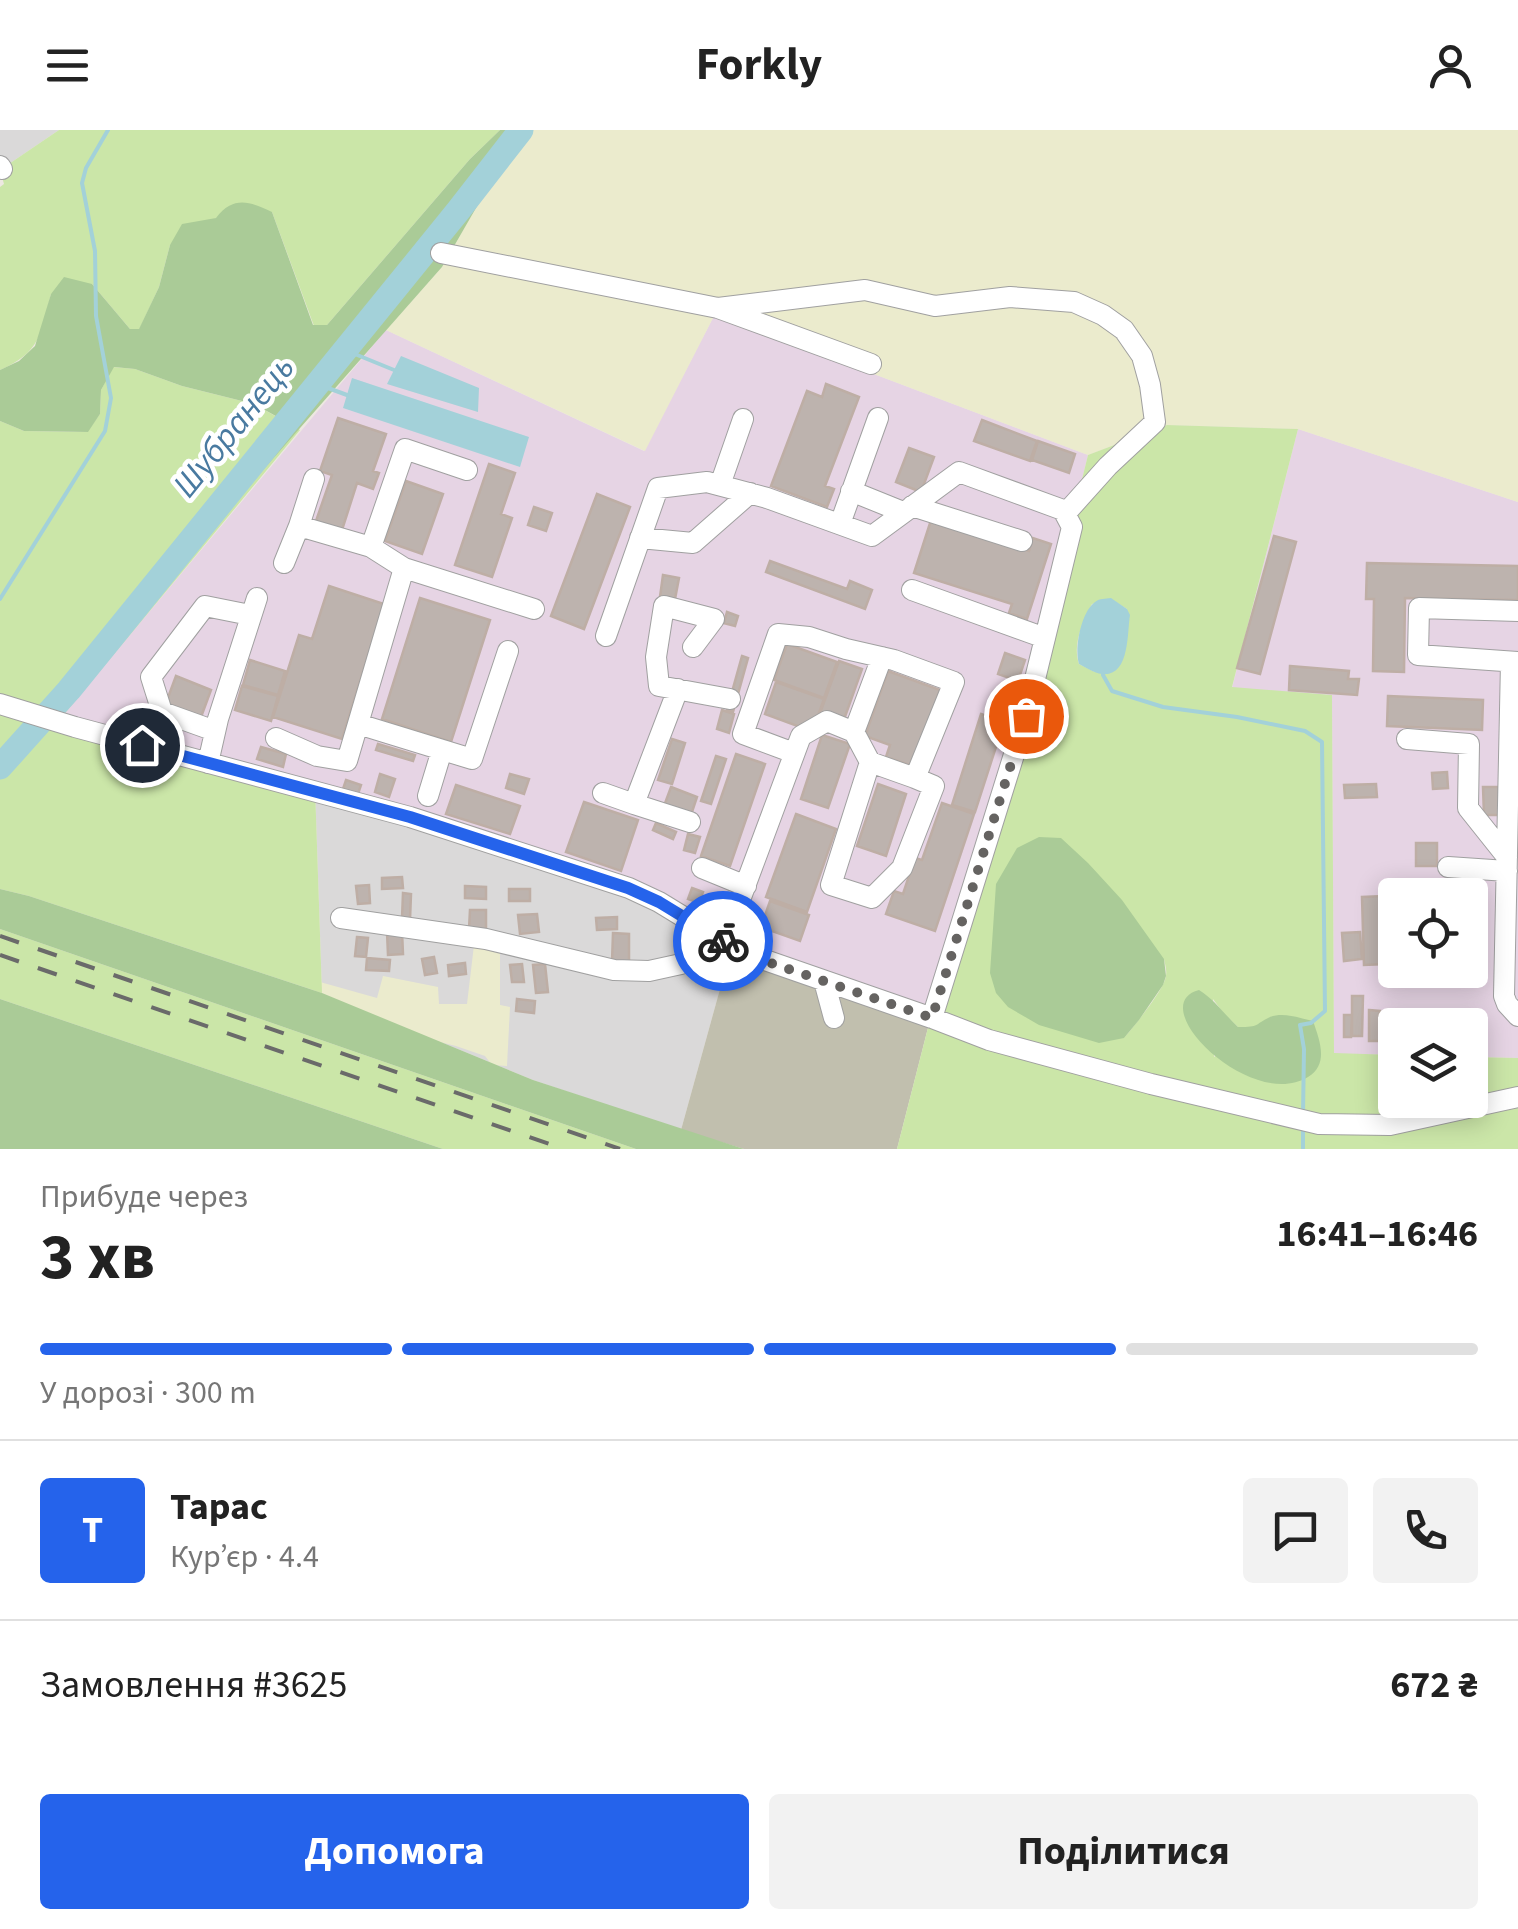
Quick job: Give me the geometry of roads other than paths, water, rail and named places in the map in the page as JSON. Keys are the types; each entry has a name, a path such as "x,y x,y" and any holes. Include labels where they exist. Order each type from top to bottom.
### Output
{"lane":[{"path":"441,253 718,308 870,364"},
{"path":"718,308 865,290 936,306 1010,297 1074,302 1103,315 1124,330 1142,356 1155,422 1065,514"},
{"path":"840,524 878,418"},
{"path":"720,485 743,420"},
{"path":"371,548 405,449 467,470"},
{"path":"606,636 658,488 707,482 872,536 959,472 1063,510 1072,528 1026,716 932,1018"},
{"path":"284,563 314,480"},
{"path":"852,491 1022,541"},
{"path":"640,538 693,543 750,494"},
{"path":"299,526 371,548 404,568 534,609"},
{"path":"276,738 316,756 347,761 404,568"},
{"path":"912,590 1045,638"},
{"path":"208,763 214,731 254,606 205,606 151,678 162,712 214,731"},
{"path":"693,648 714,620 664,606 656,657 659,686 740,701"},
{"path":"1518,611 1419,608 1418,655 1514,662 1504,996 1518,1016"},
{"path":"794,753 743,734 740,701 778,634 809,637 954,682 915,778"},
{"path":"358,724 472,759 508,651"},
{"path":"854,732 882,657"},
{"path":"634,804 678,690"},
{"path":"7,705 410,817 628,888 762,960 989,1040 1318,1124 1390,1125 1518,1097"},
{"path":"340,918 486,938 614,970 649,971 681,964 723,941 801,736 827,722 854,732 870,762 934,786 902,868 872,898 832,884 870,762"},
{"path":"1407,740 1469,744 1468,808 1507,864"},
{"path":"428,796 442,750"},
{"path":"288,784 316,756"},
{"path":"603,792 690,822"},
{"path":"1448,867 1507,864"},
{"path":"702,868 746,886"},
{"path":"824,981 834,1018"}],"water":[{"path":"401,356 479,388 478,412 387,384"},
{"path":"352,378 529,437 520,467 343,408"},
{"path":"1111,598 1130,615 1127,642 1118,669 1102,674 1079,664 1078,640 1090,607"}],"waterway":[{"path":"0,599 105,431 111,398 96,316 95,251 82,183 86,168 108,130"},
{"name":"Шубранець","path":"0,767 69,690 521,130"},
{"path":"345,350 394,370"},
{"path":"317,384 347,395"},
{"path":"1103,675 1112,691 1163,707 1305,731 1322,742 1325,1011 1311,1023 1300,1025 1304,1049 1303,1114"},
{"path":"1303,1128 1303,1149"}],"railway":[{"path":"0,936 620,1149"},
{"path":"0,955 564,1149"}]}
